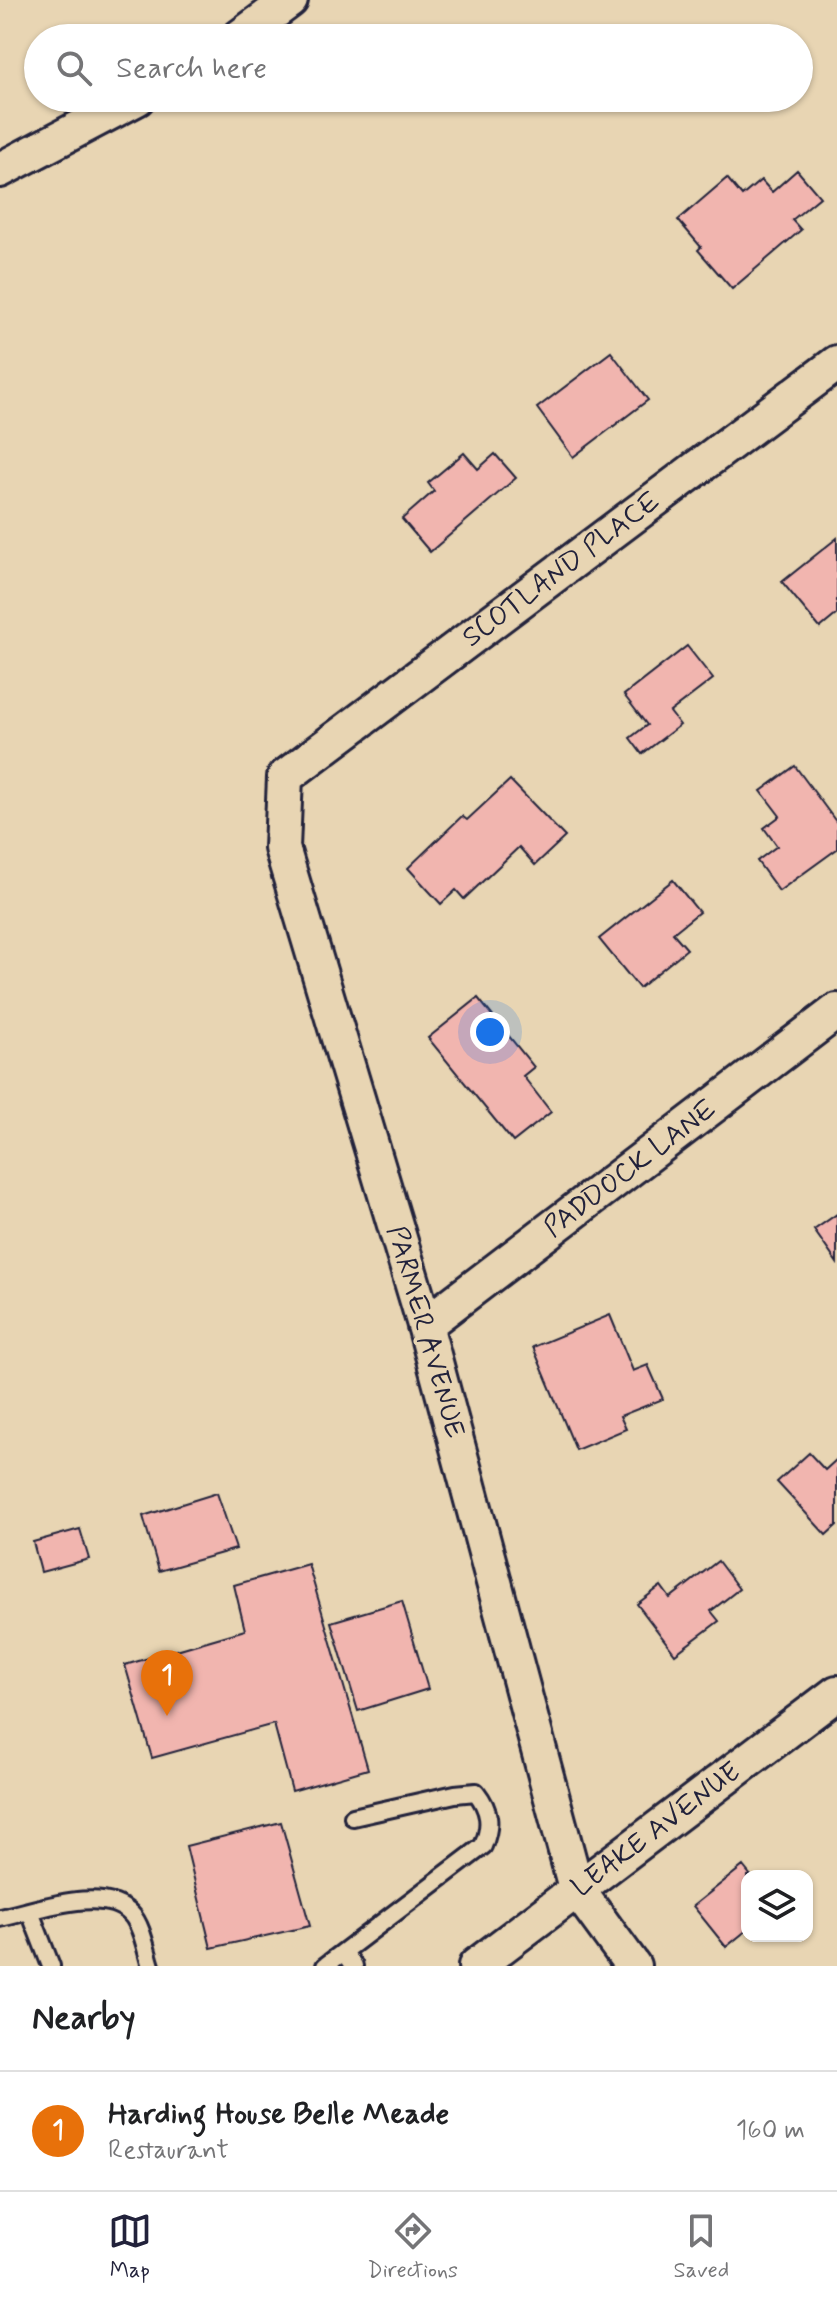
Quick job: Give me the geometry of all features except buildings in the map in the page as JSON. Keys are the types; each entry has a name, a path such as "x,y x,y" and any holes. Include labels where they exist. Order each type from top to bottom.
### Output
{"street":[{"path":"258,24 290,0"},
{"path":"0,170 110,112"},
{"name":"SCOTLAND PLACE","path":"285,777 837,363"},
{"name":"PARMER AVENUE","path":"285,777 282,848 425,1325 576,1888"},
{"name":"PADDOCK LANE","path":"425,1325 837,1011"},
{"name":"LEAKE AVENUE","path":"476,1966 837,1693"},
{"path":"576,1888 633,1966"}],"lane":[{"path":"325,1966 349,1960 483,1846 489,1833 488,1808 476,1792 353,1817"},
{"path":"0,1918 93,1899 116,1902 133,1916 151,1966"},
{"path":"30,1912 51,1966"}],"place":[{"name":"Harding House Belle Meade","path":"167,1716"}]}
